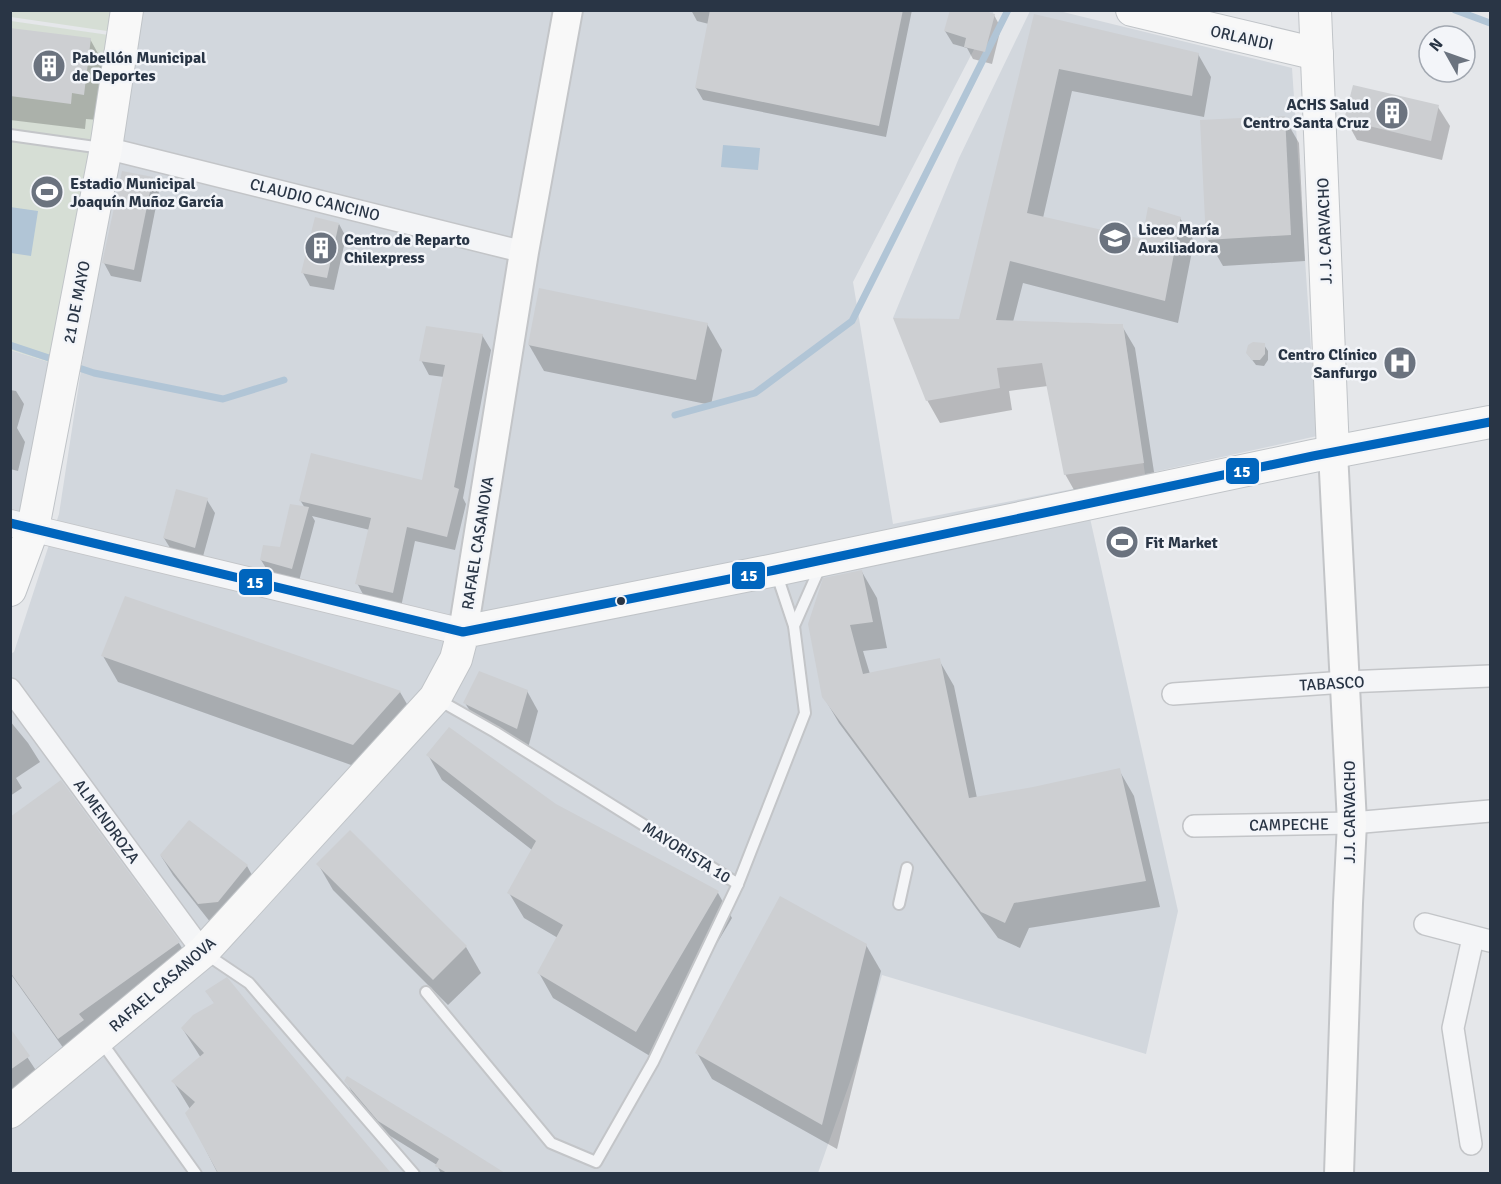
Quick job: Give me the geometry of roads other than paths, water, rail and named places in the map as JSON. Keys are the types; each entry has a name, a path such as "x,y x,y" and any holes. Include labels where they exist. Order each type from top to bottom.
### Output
{"main road":[{"name":"21 DE MAYO","path":"10,590 22,526 106,148 126,10"},
{"name":"RAFAEL CASANOVA","path":"10,1112 203,952 435,698 456,658 463,632 524,252 568,10"},
{"name":"ORLANDI","path":"1132,10 1317,54"},
{"name":"J. J. CARVACHO","path":"1316,10 1333,452"},
{"path":"463,632 775,570 1333,452 1491,422"},
{"name":"J.J. CARVACHO","path":"1333,452 1352,823 1347,903 1339,1173"}],"street":[{"name":"CLAUDIO CANCINO","path":"106,148 524,252"},
{"path":"22,526 463,632"},
{"name":"TABASCO","path":"1173,694 1345,682 1491,676"},
{"name":"ALMENDROZA","path":"10,689 203,952"},
{"name":"CAMPECHE","path":"1194,826 1352,823 1491,811"},
{"path":"1425,924 1482,939 1453,1028 1471,1144"}],"lane":[{"path":"10,135 106,148"},
{"path":"794,626 824,559"},
{"name":"MAYORISTA 10","path":"435,698 495,732 738,884 805,713 794,626 775,570"},
{"path":"899,904 907,868"},
{"path":"426,992 551,1143 596,1162 653,1062 738,884"},
{"path":"203,952 249,983 414,1173"},
{"path":"98,1038 196,1173"}],"water":[{"path":"723,145 760,148 758,170 721,167"},
{"path":"10,207 38,211 31,256 11,253"}],"waterway":[{"path":"675,415 755,393 852,321 1008,10"},
{"path":"1455,10 1490,23"},
{"path":"10,345 55,360"},
{"path":"79,368 223,399 284,380"}],"place":[{"name":"Pabellón Municipal de Deportes","path":"49,66"},
{"name":"ACHS Salud Centro Santa Cruz","path":"1392,113"},
{"name":"Estadio Municipal Joaquín Muñoz García","path":"47,192"},
{"name":"Liceo María Auxiliadora","path":"1115,238"},
{"name":"Centro de Reparto Chilexpress","path":"321,248"},
{"name":"Centro Clínico Sanfurgo","path":"1400,363"},
{"name":"Fit Market","path":"1122,542"}]}
